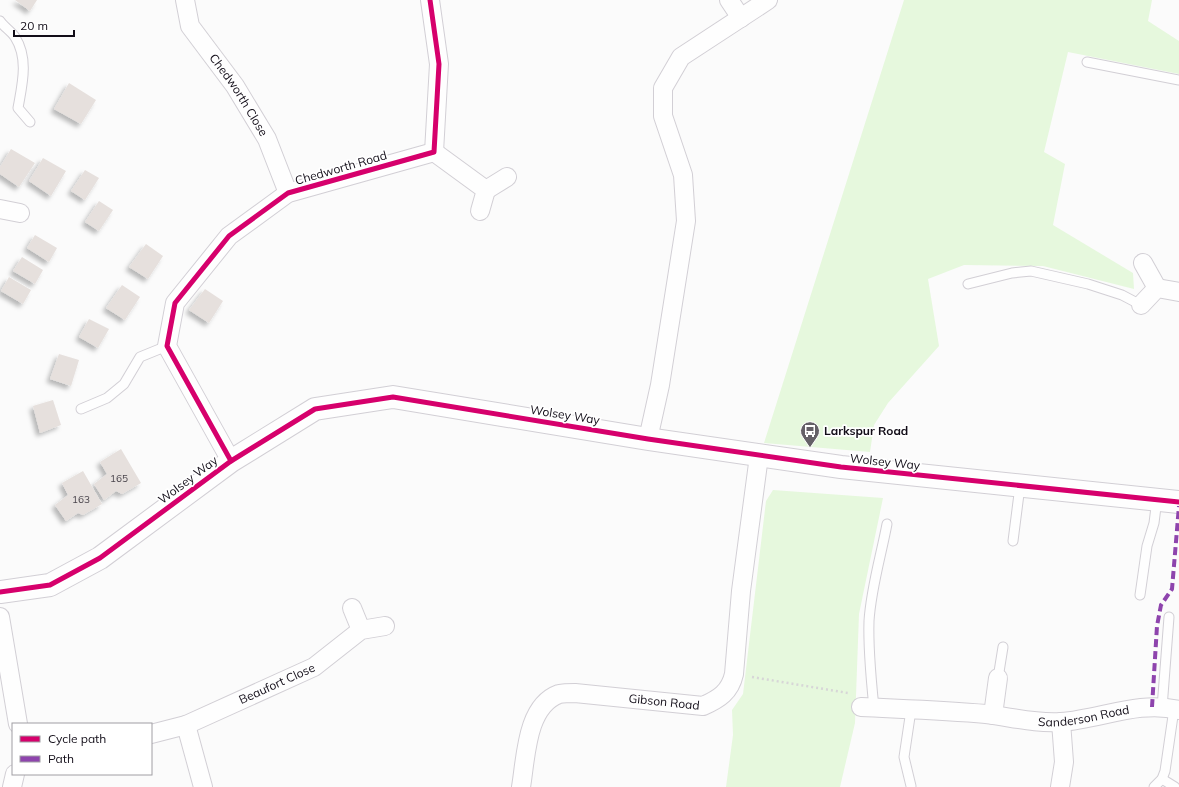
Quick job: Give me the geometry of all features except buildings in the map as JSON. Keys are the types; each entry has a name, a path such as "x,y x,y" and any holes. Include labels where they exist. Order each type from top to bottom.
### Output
{"street":[{"name":"Chedworth Close","path":"185,0 190,26 235,86 267,139 288,193"},
{"path":"430,0 439,64 434,152 486,190"},
{"path":"729,0 741,18"},
{"path":"648,439 660,386 686,221 683,175 663,116 663,88 680,57 768,0"},
{"name":"Chedworth Road","path":"167,346 176,303 229,236 288,193 434,152"},
{"path":"480,211 486,190 507,177"},
{"path":"0,209 20,213"},
{"path":"1143,263 1157,288"},
{"path":"1157,288 1179,292"},
{"path":"1141,305 1157,288"},
{"path":"167,346 231,460"},
{"name":"Wolsey Way","path":"0,592 50,585 100,558 231,460 315,409 393,397 648,439 870,471 1179,502"},
{"name":"Gibson Road","path":"521,787 531,727 544,706 559,694 574,692 702,706 715,701 727,692 734,674 741,591 759,456"},
{"path":"352,608 361,630"},
{"path":"0,617 18,723"},
{"name":"Beaufort Close","path":"152,734 186,725 314,667 361,630 385,626"},
{"path":"993,715 998,678"},
{"name":"Sanderson Road","path":"867,707 912,710 949,710 1030,721 1061,722 1119,711 1152,707 1172,709"},
{"path":"1061,722 1064,762 1061,787"},
{"path":"186,725 203,787"},
{"path":"12,787 15,775"}],"lane":[{"path":"0,21 15,37 21,52 25,66 18,108 30,122"},
{"path":"1086,62 1179,80"},
{"path":"968,284 1012,273 1031,271 1088,284 1122,295 1141,305"},
{"path":"81,409 107,398 124,384 140,357 167,346"},
{"path":"1013,541 1020,486"},
{"path":"1140,595 1147,546 1154,523 1157,499"},
{"path":"867,707 869,620 874,584 887,524"},
{"path":"1154,787 1162,779 1172,709 1169,617"},
{"path":"998,678 1003,647"},
{"path":"910,786 904,756 912,710"},
{"path":"1162,779 1175,787"}],"path":[{"path":"734,674 861,695 867,707"}],"green space":[{"path":"904,0 1152,0 1148,21 1179,41 1179,74 1068,52 1044,152 1065,164 1053,225 1133,273 1134,289 1043,266 964,265 928,279 939,346 888,403 874,425 870,452 764,443"},
{"path":"773,490 883,498 859,614 855,723 840,787 726,787 733,735 732,710 743,694 766,501"}],"marked path":[{"path":"1152,707 1157,626 1161,605 1172,589 1179,506"}],"cycle path":[{"path":"231,461 167,346 175,303 229,236 288,193 434,152 439,64 430,0"},
{"path":"0,592 50,585 100,558 231,461 315,409 393,397 648,439 841,467 1179,502"}],"place":[{"name":"Larkspur Road","path":"810,448"}]}
